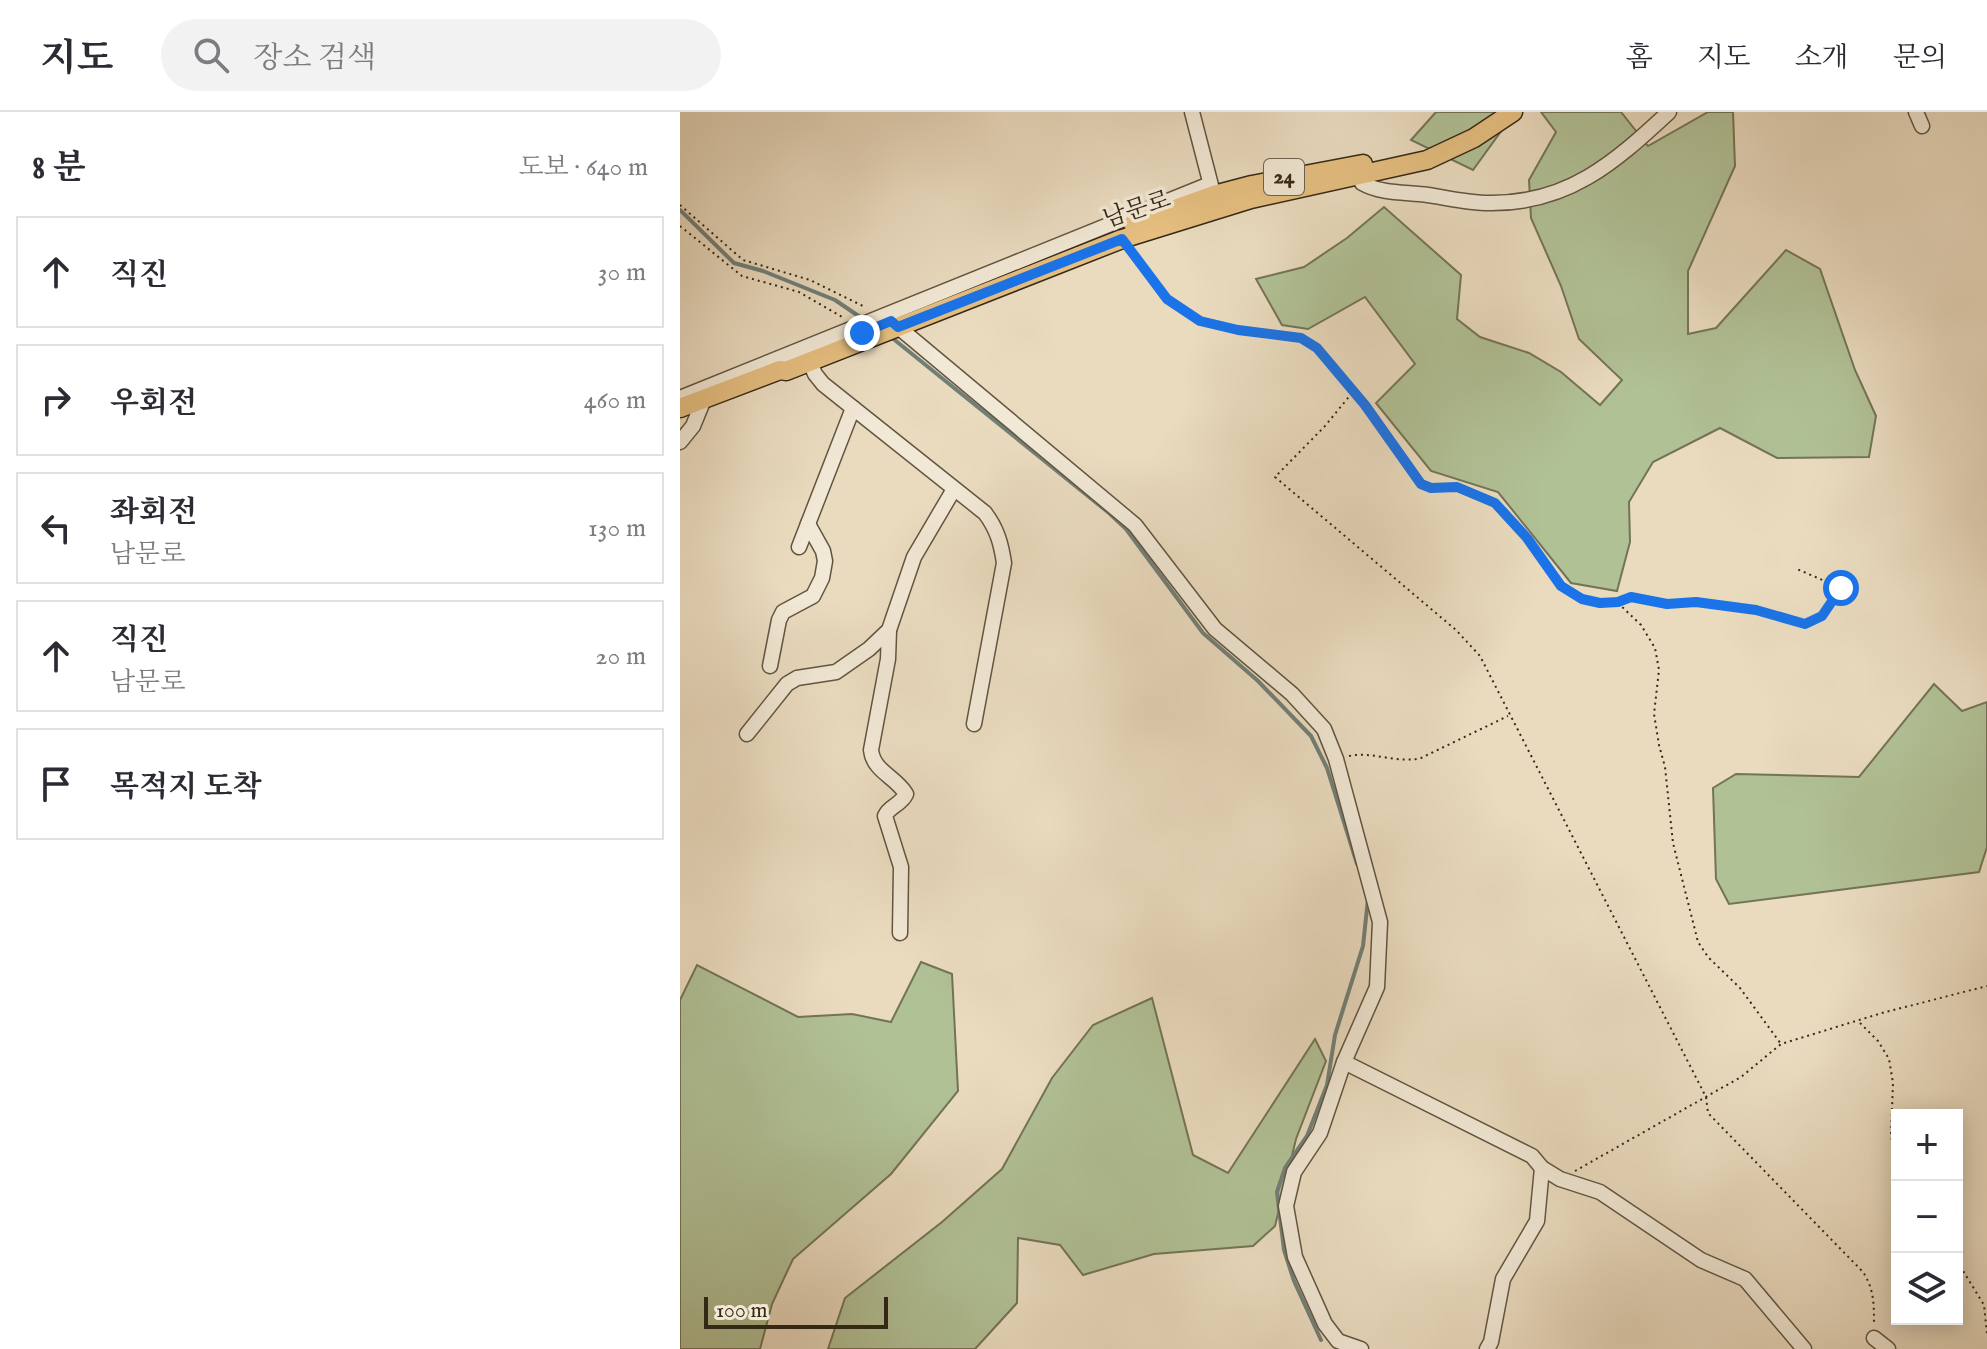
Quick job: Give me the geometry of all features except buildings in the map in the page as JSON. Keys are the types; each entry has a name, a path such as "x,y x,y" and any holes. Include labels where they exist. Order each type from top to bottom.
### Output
{"main road":[{"name":"남문로","path":"1357,171 1428,149 1499,112"},
{"name":"남문로","path":"890,324 1115,230 1214,196 1290,176 1411,165 1448,151 1513,112"},
{"name":"남문로","path":"680,408 780,370 786,371 807,356 863,333 1122,239 1214,196"}],"street":[{"path":"1192,112 1214,196"},
{"path":"1357,171 1362,183 1378,189 1477,202 1538,199 1584,181 1669,112"},
{"path":"890,324 1135,525 1215,629 1292,694 1324,729 1336,759 1380,922 1377,987 1344,1062 1320,1133 1294,1172 1286,1206 1295,1257 1334,1345 1361,1349"},
{"path":"680,398 807,356 818,379 985,513 1001,542 1004,563 974,724"},
{"path":"680,442 693,426 704,399"},
{"path":"799,547 853,408"},
{"path":"900,933 901,867 885,816 887,811 902,802 906,794 874,763 871,750 888,659 889,630 914,557 954,489"},
{"path":"770,666 783,612 813,596 822,578 823,551 808,524"},
{"path":"747,734 787,684 797,678 836,672 869,649 889,630"},
{"path":"1344,1062 1532,1156 1542,1168 1560,1179 1600,1192 1701,1260 1745,1279 1804,1349"},
{"path":"1487,1349 1503,1279 1537,1221 1542,1168"},
{"path":"1874,1338 1888,1349"}],"path":[{"path":"680,205 743,260 810,280 890,324"},
{"path":"680,226 742,276 799,292 840,314 863,333"},
{"path":"1122,239 1167,299 1200,321 1238,330 1301,338 1317,348 1365,405 1421,484 1431,488 1457,487 1495,503 1527,538 1561,586 1582,599 1600,603 1618,602 1631,597 1667,604 1696,602 1756,610 1805,624 1822,616 1841,588 1797,569"},
{"path":"1352,393 1275,477 1456,630 1480,656 1706,1097 1708,1113 1863,1272 1871,1283 1874,1338"},
{"path":"1618,602 1641,625 1655,648 1659,670 1654,714 1656,730 1665,767 1673,843 1698,942 1708,957 1740,988 1781,1044"},
{"path":"1336,759 1364,753 1411,761 1509,715"},
{"path":"1560,1179 1741,1077 1781,1044 1882,1013 1987,986"},
{"path":"1860,1022 1878,1041 1889,1059 1893,1083 1892,1109"},
{"path":"1963,1271 1984,1305 1987,1334"}],"green space":[{"path":"1436,112 1515,112 1473,170 1411,140"},
{"path":"1541,112 1621,112 1648,146 1708,112 1733,112 1735,166 1688,271 1688,334 1716,328 1786,250 1820,269 1855,370 1876,416 1869,457 1777,458 1720,428 1653,462 1629,502 1630,542 1617,591 1571,583 1498,492 1431,471 1376,403 1415,364 1365,297 1308,329 1282,325 1256,279 1304,267 1347,238 1384,207 1461,275 1457,319 1480,337 1529,353 1561,372 1600,405 1622,380 1579,339 1561,286 1531,218 1529,180 1556,132"},
{"path":"1934,684 1962,711 1987,702 1987,847 1979,872 1729,904 1716,879 1713,788 1736,774 1859,777"},
{"path":"921,962 952,974 958,1091 891,1174 793,1259 772,1304 760,1349 680,1349 680,1000 697,965 798,1017 852,1014 891,1022"},
{"path":"1152,998 1193,1155 1228,1173 1315,1039 1326,1061 1296,1139 1275,1226 1253,1246 1154,1254 1083,1275 1060,1245 1018,1238 1017,1303 975,1349 828,1349 845,1298 942,1222 1002,1169 1052,1078 1093,1025"}],"waterway":[{"path":"680,210 734,263 763,271 835,300 863,319"},
{"path":"891,337 1126,529 1203,633 1258,681 1311,736 1327,768 1357,864"},
{"path":"1321,1340 1294,1281 1284,1250 1277,1192 1285,1168 1307,1136 1327,1085 1335,1035 1363,946 1368,899"}],"route":[{"path":"862,333 891,321 898,327 1122,239 1167,299 1200,321 1238,330 1301,338 1317,348 1365,405 1421,484 1431,488 1457,487 1495,503 1527,538 1561,586 1582,599 1600,603 1618,602 1631,597 1667,604 1696,602 1756,610 1805,624 1822,616 1841,588"}]}
